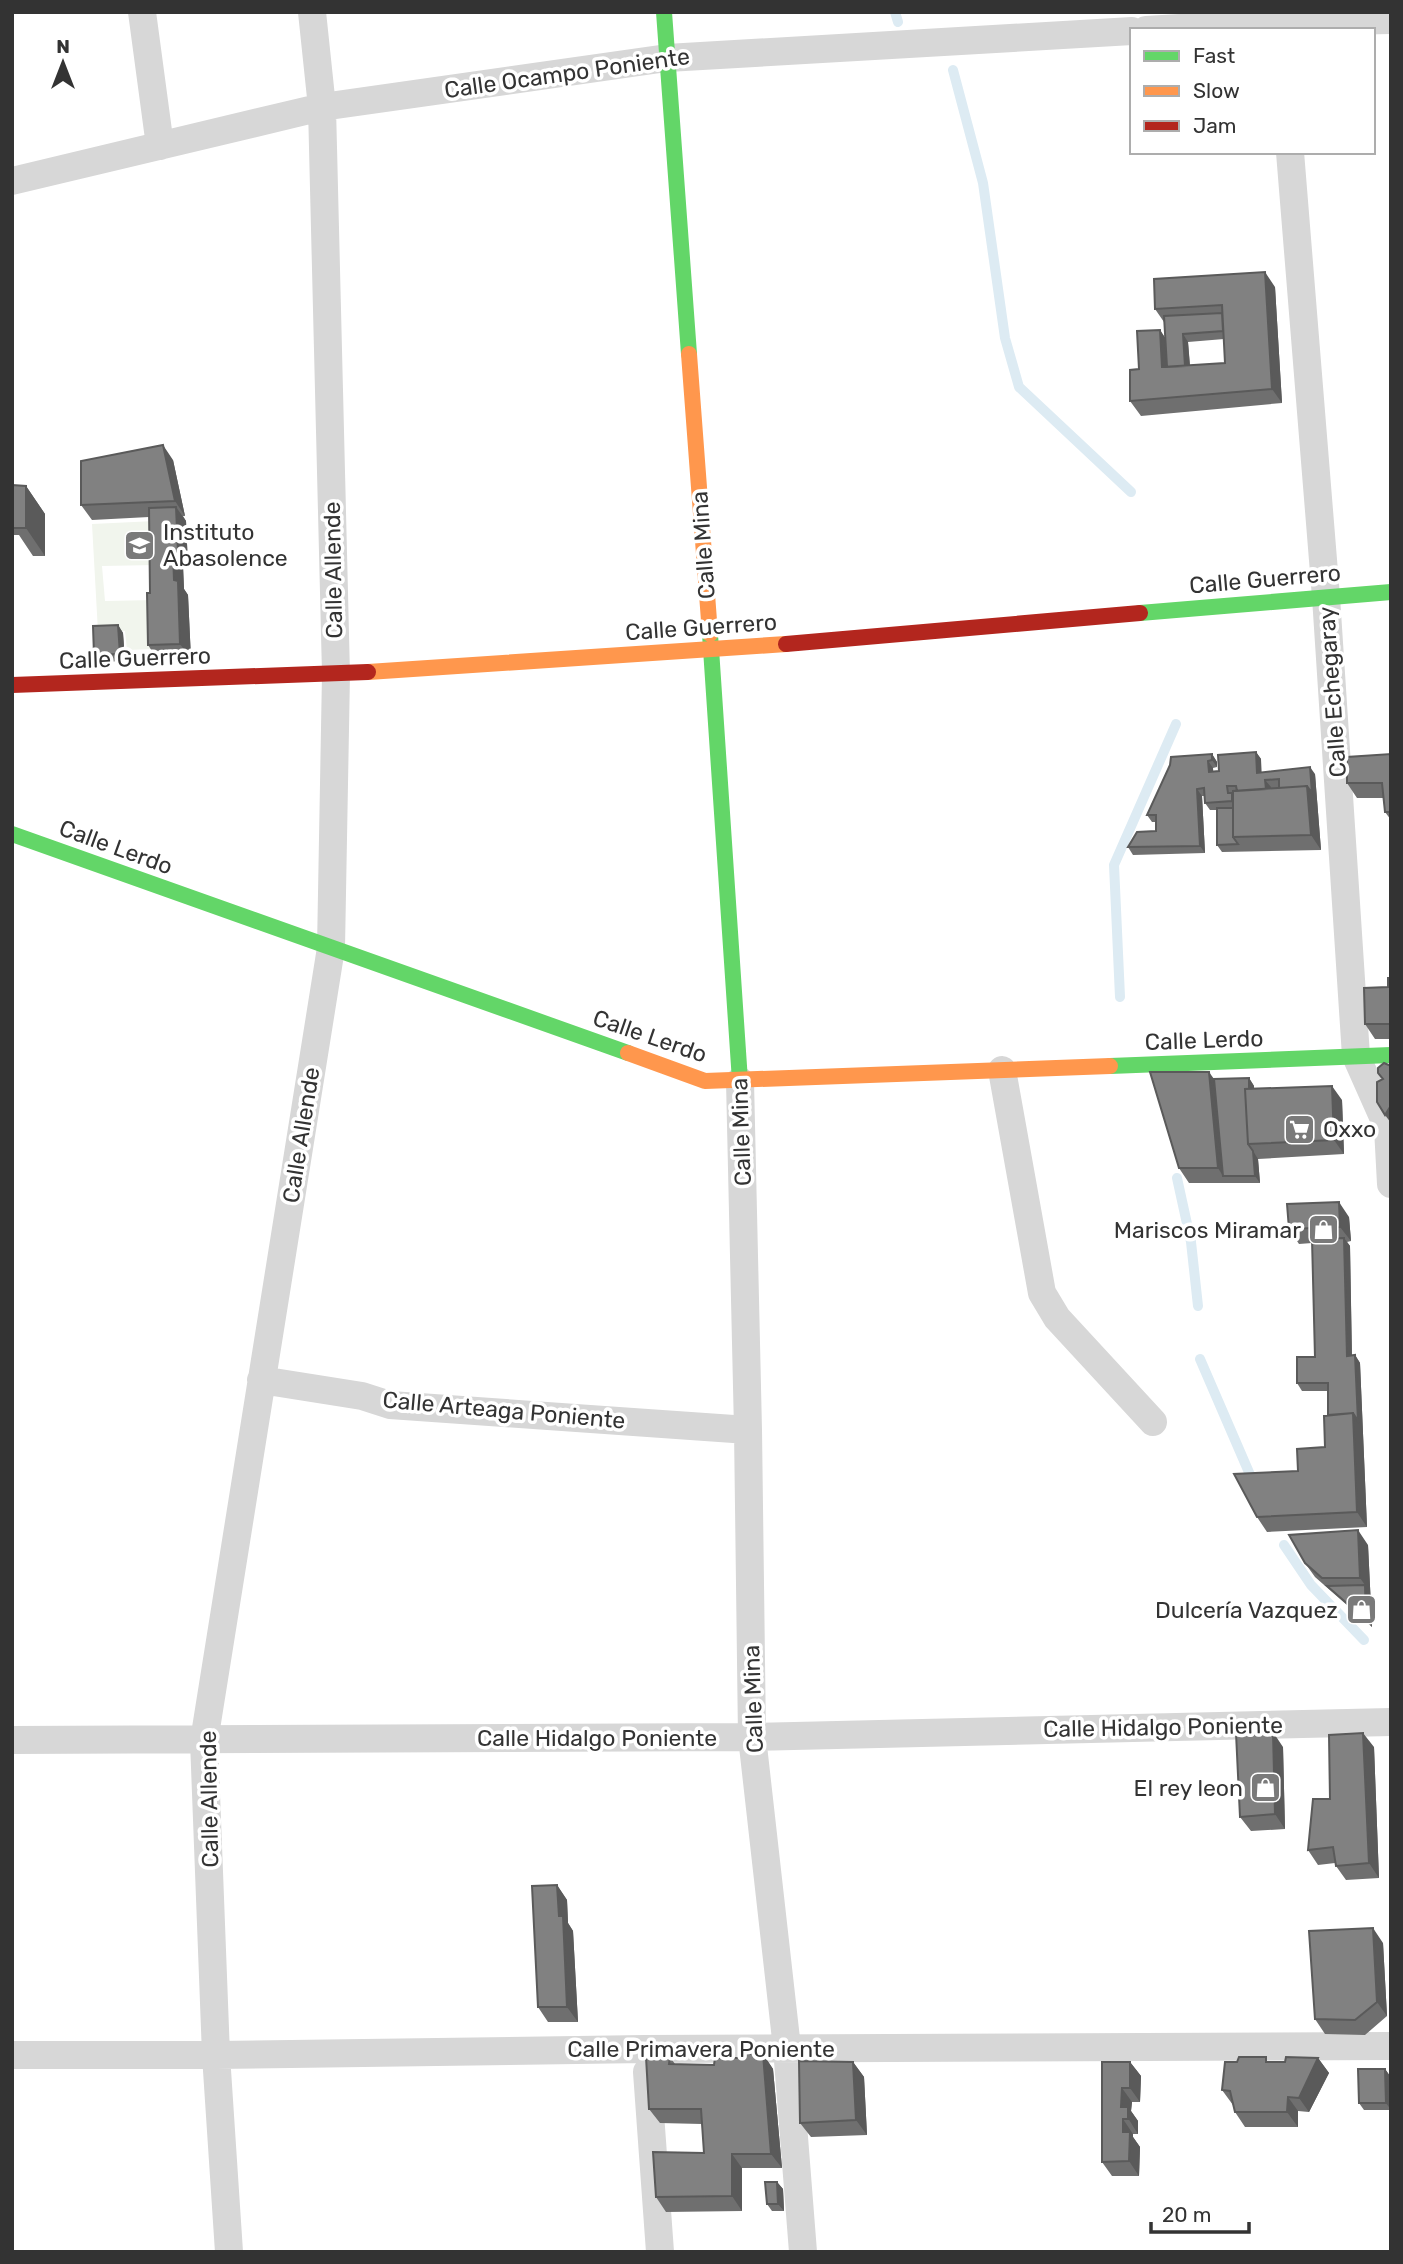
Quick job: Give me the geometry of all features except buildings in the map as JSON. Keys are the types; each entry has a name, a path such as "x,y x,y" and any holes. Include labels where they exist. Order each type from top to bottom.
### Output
{"street":[{"path":"142,12 160,146"},
{"name":"Calle Allende","path":"229,2252 216,2055 204,1741 331,948 336,674 322,107 312,12"},
{"name":"Calle Mina","path":"664,12 740,1081 752,1737 787,2048 803,2252"},
{"path":"1176,28 1280,21 1391,20"},
{"name":"Calle Ocampo Poniente","path":"12,181 322,107 667,58 1130,31"},
{"name":"Calle Echegaray","path":"1290,154 1326,597 1356,1056 1388,1128 1391,1184"},
{"name":"Calle Guerrero","path":"12,685 336,674 711,650 1391,592"},
{"name":"Calle Lerdo","path":"12,834 705,1081 1391,1055"},
{"path":"1002,1070 1042,1293 1057,1318 1153,1422"},
{"name":"Calle Arteaga Poniente","path":"261,1380 362,1396 390,1405 748,1430"},
{"name":"Calle Hidalgo Poniente","path":"12,1741 752,1737 1391,1722"},
{"name":"Calle Primavera Poniente","path":"12,2055 1391,2046"},
{"path":"645,2049 660,2252"}],"shaded area":[{"path":"155,521 156,565 102,566 105,601 156,600 153,649 127,650 125,631 98,632 92,524"}],"waterway":[{"path":"895,12 898,22"},
{"path":"953,70 983,183 1005,338 1019,387 1131,492"},
{"path":"1120,997 1114,865 1176,724"},
{"path":"1177,1178 1191,1242 1198,1306"},
{"path":"1200,1359 1251,1477"},
{"path":"1284,1545 1311,1585 1364,1640"}],"traffic: fast":[{"path":"664,12 689,354"},
{"path":"1140,613 1391,592"},
{"path":"710,634 740,1081"},
{"path":"12,834 628,1053"},
{"path":"1110,1066 1391,1055"}],"traffic: slow":[{"path":"689,354 710,634"},
{"path":"368,672 786,644"},
{"path":"628,1053 705,1081 1110,1066"}],"traffic: jam":[{"path":"786,644 1140,613"},
{"path":"12,685 368,672"}],"place":[{"name":"Instituto Abasolence","path":"140,545"},
{"name":"Oxxo","path":"1300,1129"},
{"name":"Mariscos Miramar","path":"1324,1230"},
{"name":"Dulcería Vazquez","path":"1361,1610"},
{"name":"El rey leon","path":"1266,1788"}]}
